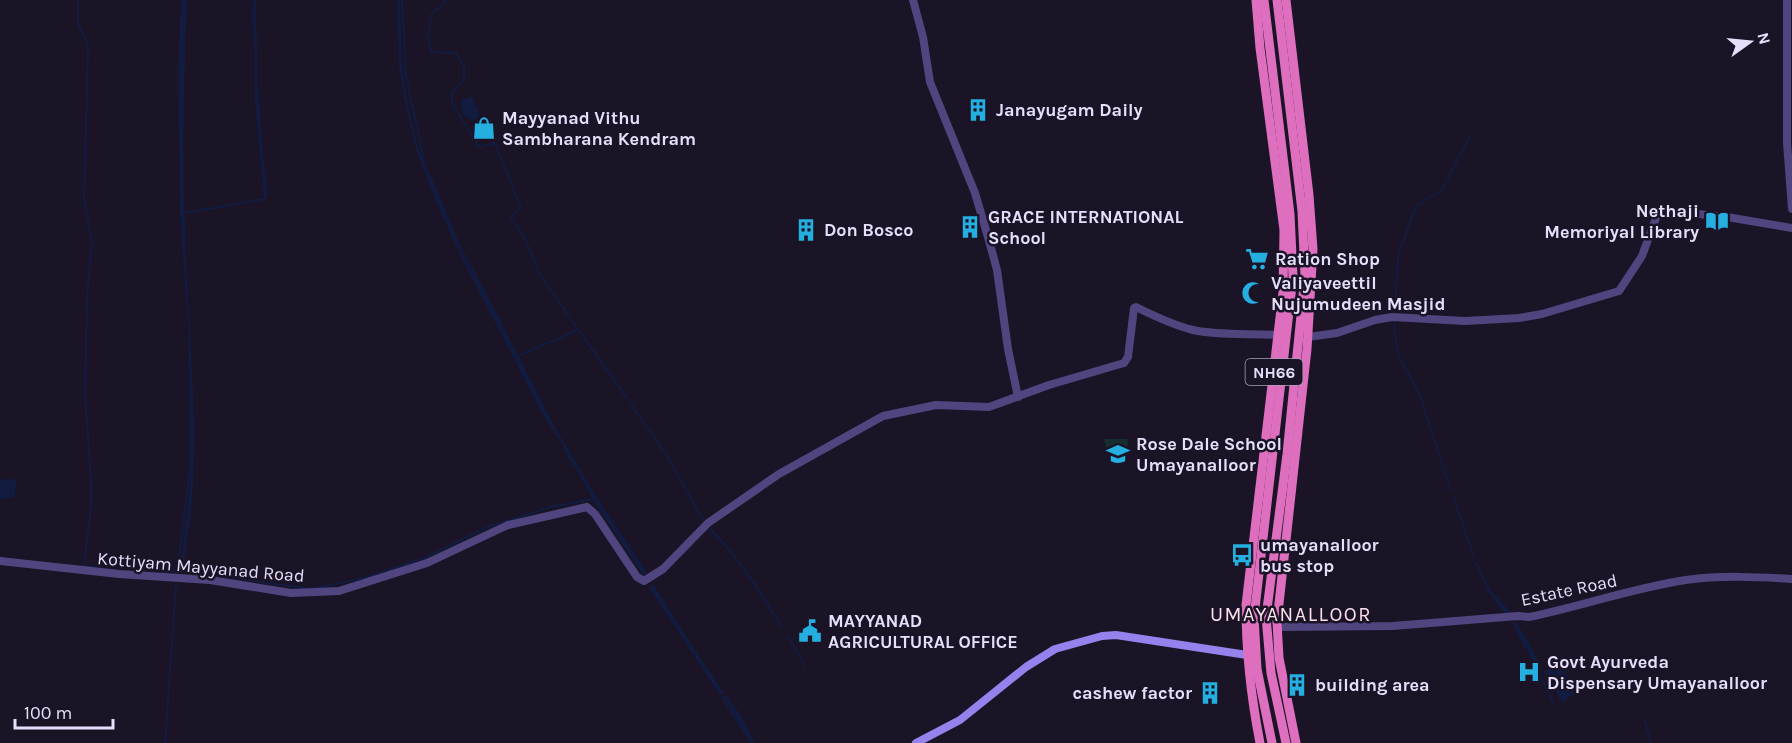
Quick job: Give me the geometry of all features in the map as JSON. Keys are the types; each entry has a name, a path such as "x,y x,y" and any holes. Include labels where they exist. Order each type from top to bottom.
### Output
{"highway":[{"name":"NH66","path":"1256,0 1260,48 1284,230 1283,292 1246,605 1247,655 1260,743"},
{"path":"1264,0 1290,214 1293,277 1254,617 1257,669 1272,743"},
{"path":"1277,0 1302,211 1305,276 1287,454 1266,617 1271,673 1286,743"},
{"name":"NH66","path":"1286,0 1309,195 1312,249 1308,337 1278,627 1279,658 1296,743"}],"main road":[{"path":"916,743 960,720 1026,666 1055,650 1102,636 1116,635 1247,655"}],"street":[{"path":"913,0 923,37 930,82 975,193 997,270 1008,349 1018,397"},
{"path":"1787,0 1787,143 1792,209"},
{"path":"1308,337 1336,333 1392,317 1465,321 1519,318 1542,314 1619,291 1642,256 1659,210 1726,217 1792,228"},
{"name":"Kottiyam Mayyanad Road","path":"0,561 119,574 210,580 291,593 339,591 427,563 508,525 587,507 595,513 637,577 644,581 663,569 708,523 808,456 846,438 882,416 936,405 989,407 1049,385 1124,363 1128,357 1134,308 1136,307 1170,323 1194,330 1278,335"},
{"name":"Estate Road","path":"1278,627 1393,626 1529,617 1688,579 1735,576 1792,579"}],"green space":[{"path":"1104,439 1127,439 1128,446 1106,448"}],"water":[{"path":"181,0 187,0 184,171 194,451 190,517 182,573 180,573 190,487 188,323 180,214 178,72"},
{"path":"254,0 256,0 261,140 268,196 264,197 255,103"},
{"path":"397,0 400,0 402,65 406,94 417,145 461,253 507,334 553,424 599,501 647,573 643,575 595,503 565,448 546,420 459,253 435,199 416,150 405,103 399,66"},
{"path":"472,96 480,116 472,121 462,113 461,100"},
{"path":"16,479 15,497 0,500 0,480"},
{"path":"653,584 724,693 720,695 649,587"},
{"path":"1488,588 1513,614 1505,614 1486,589"},
{"path":"1516,622 1542,669 1538,671 1512,623"},
{"path":"1560,663 1576,693 1562,702 1544,671"},
{"path":"726,695 742,717 754,743 750,743 723,697"}],"waterway":[{"path":"78,0 78,23 88,46 84,200 92,241 87,297 85,394 91,507 84,566 115,570"},
{"path":"254,0 255,45"},
{"path":"402,0 406,76 424,160"},
{"path":"445,0 431,15 428,35 431,52 456,53 464,66 464,80 452,92 452,103 479,147 495,143 521,208 511,217 526,241 540,275 666,454 703,520"},
{"path":"258,93 262,156"},
{"path":"1395,307 1398,255 1416,206 1442,190 1469,137"},
{"path":"429,174 459,245 502,325"},
{"path":"184,213 265,199 265,194"},
{"path":"1394,322 1398,355 1419,393 1451,491"},
{"path":"515,357 578,330"},
{"path":"519,367 530,388"},
{"path":"193,414 193,444"},
{"path":"564,448 575,466"},
{"path":"178,567 191,461"},
{"path":"1454,498 1473,555"},
{"path":"162,573 177,570 311,589 368,577 424,558 485,528 550,507 593,499"},
{"path":"710,529 740,564 782,627"},
{"path":"1476,563 1489,589"},
{"path":"165,743 176,585"},
{"path":"1518,632 1526,648"},
{"path":"788,637 805,666"},
{"path":"1537,669 1553,702"},
{"path":"722,697 745,733"},
{"path":"1645,721 1651,743"}],"place":[{"name":"Janayugam Daily","path":"978,110"},
{"name":"Mayyanad Vithu Sambharana Kendram","path":"484,128"},
{"name":"Nethaji Memoriyal Library","path":"1717,221"},
{"name":"GRACE INTERNATIONAL School","path":"970,227"},
{"name":"Don Bosco","path":"806,230"},
{"name":"Ration Shop","path":"1257,259"},
{"name":"Valiyaveettil Nujumudeen Masjid","path":"1253,293"},
{"name":"Rose Dale School Umayanalloor","path":"1118,454"},
{"name":"umayanalloor bus stop","path":"1242,555"},
{"name":"MAYYANAD AGRICULTURAL OFFICE","path":"810,631"},
{"name":"Govt Ayurveda Dispensary Umayanalloor","path":"1529,672"},
{"name":"building area","path":"1297,685"},
{"name":"cashew factor","path":"1210,693"}],"district":[{"name":"UMAYANALLOOR","path":"1291,614"}]}
